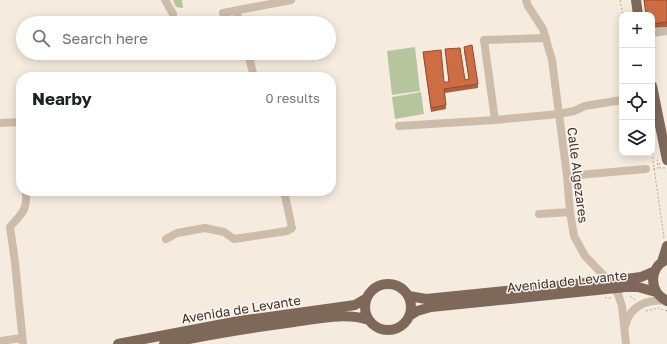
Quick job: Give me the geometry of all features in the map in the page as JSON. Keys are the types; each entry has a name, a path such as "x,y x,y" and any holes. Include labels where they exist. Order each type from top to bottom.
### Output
{"main road":[{"path":"636,0 638,12"},
{"path":"655,101 667,160"},
{"path":"667,246 664,260 655,271 653,279 656,292 662,299 667,301"},
{"name":"Avenida de Levante","path":"410,316 417,311 426,308 612,285 655,271"},
{"path":"387,284 399,286 408,296 411,304 410,316 402,326 390,330 378,328 369,320 365,312 367,298 375,288 387,284"},
{"name":"Avenida de Levante","path":"408,296 426,299 612,285 638,287 656,292"},
{"name":"Avenida de Levante","path":"118,344 246,320 354,305 367,298"},
{"name":"Avenida de Levante","path":"164,344 273,325 343,316 369,320"}],"street":[{"path":"166,0 173,14"},
{"path":"223,13 291,0"},
{"name":"Calle Algezares","path":"526,0 528,6 543,29 552,60 574,236 579,247 593,265 612,285 622,306 626,344"},
{"path":"236,11 238,16"},
{"path":"655,32 667,31"},
{"path":"495,120 484,40 546,38"},
{"path":"250,60 253,72"},
{"path":"399,126 559,114 574,111 585,106 619,100"},
{"path":"0,123 16,122"},
{"path":"567,176 651,169"},
{"path":"0,341 23,341 10,227 24,211 27,204 26,196"},
{"path":"166,239 177,233 201,228 224,232 234,239 287,231 292,228 285,196"},
{"path":"540,214 570,212"},
{"path":"625,331 628,318 636,307 650,302 667,301"}],"path":[{"path":"620,0 622,12"},
{"path":"652,156 651,169 664,232"},
{"path":"651,169 658,168 657,160 659,160 660,168 667,168"}],"green space":[{"path":"173,0 182,0 183,8 176,7"},
{"path":"415,47 420,91 392,95 387,51"},
{"path":"421,92 424,114 395,119 392,97"}],"building":[{"path":"644,0 667,0 667,22 655,24 655,12 646,12"},
{"path":"472,45 478,84 444,89 446,105 431,108 423,52 441,50 444,82 449,82 445,49 460,48 465,80 469,79 464,47"}]}
